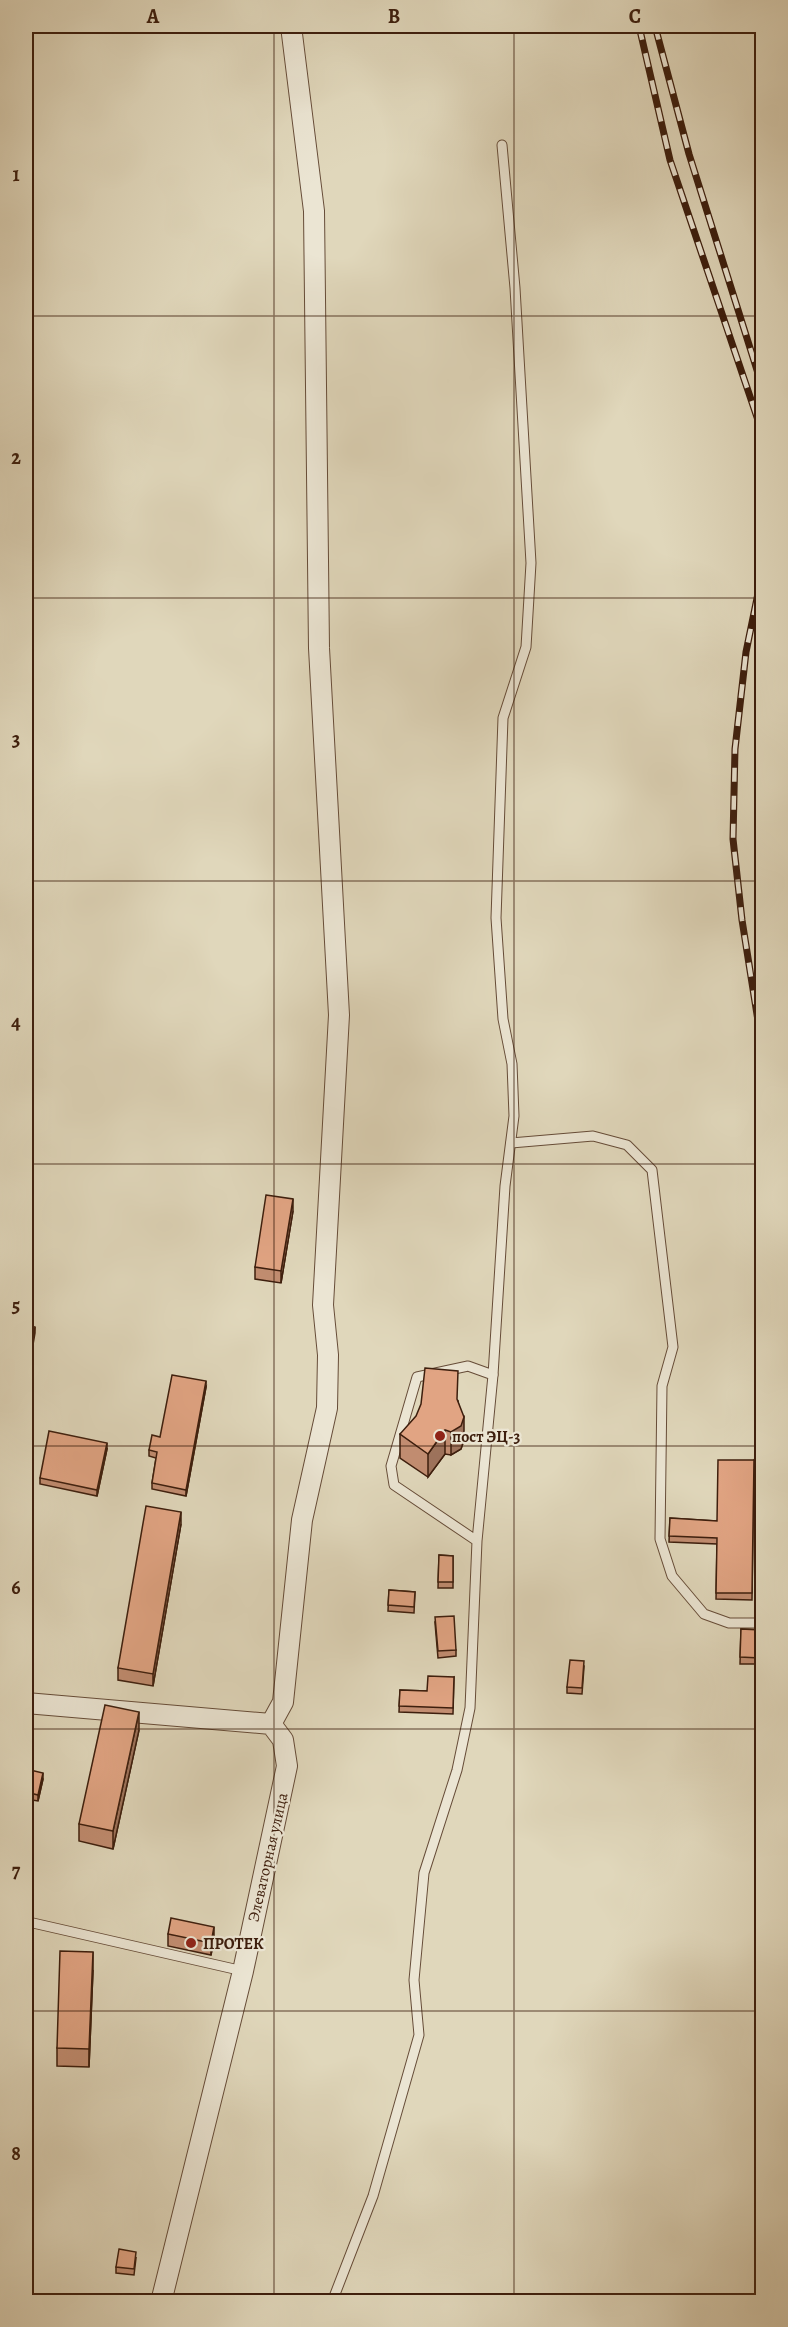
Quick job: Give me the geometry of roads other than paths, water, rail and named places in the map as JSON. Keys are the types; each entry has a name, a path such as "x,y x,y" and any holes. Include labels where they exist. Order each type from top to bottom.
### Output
{"street":[{"path":"26,1703 271,1724 283,1702 302,1520 327,1408 328,1355 323,1305 339,1015 319,648 314,211 291,26"},
{"name":"Элеваторная улица","path":"160,2301 243,1971 287,1766 283,1740 271,1724"}],"lane":[{"path":"332,2301 373,2196 419,2035 414,1980 424,1873 457,1770 470,1708 477,1541 493,1375 506,1186 514,1116 512,1064 503,1018 496,918 503,717 526,647 531,563 515,288 502,146"},
{"path":"511,1143 593,1136 627,1145 652,1170 673,1347 662,1386 660,1539 672,1576 704,1614 729,1623 762,1623"},
{"path":"477,1541 394,1485 391,1466 417,1377 468,1366 493,1375"},
{"path":"26,1924 33,1923 243,1971"}],"railway":[{"path":"639,26 670,160 762,432"},
{"path":"655,26 689,154 762,386"},
{"path":"762,574 746,652 735,749 733,839 742,920 762,1046"}],"place":[{"name":"пост ЭЦ-3","path":"440,1436"},
{"name":"ПРОТЕК","path":"191,1943"}]}
